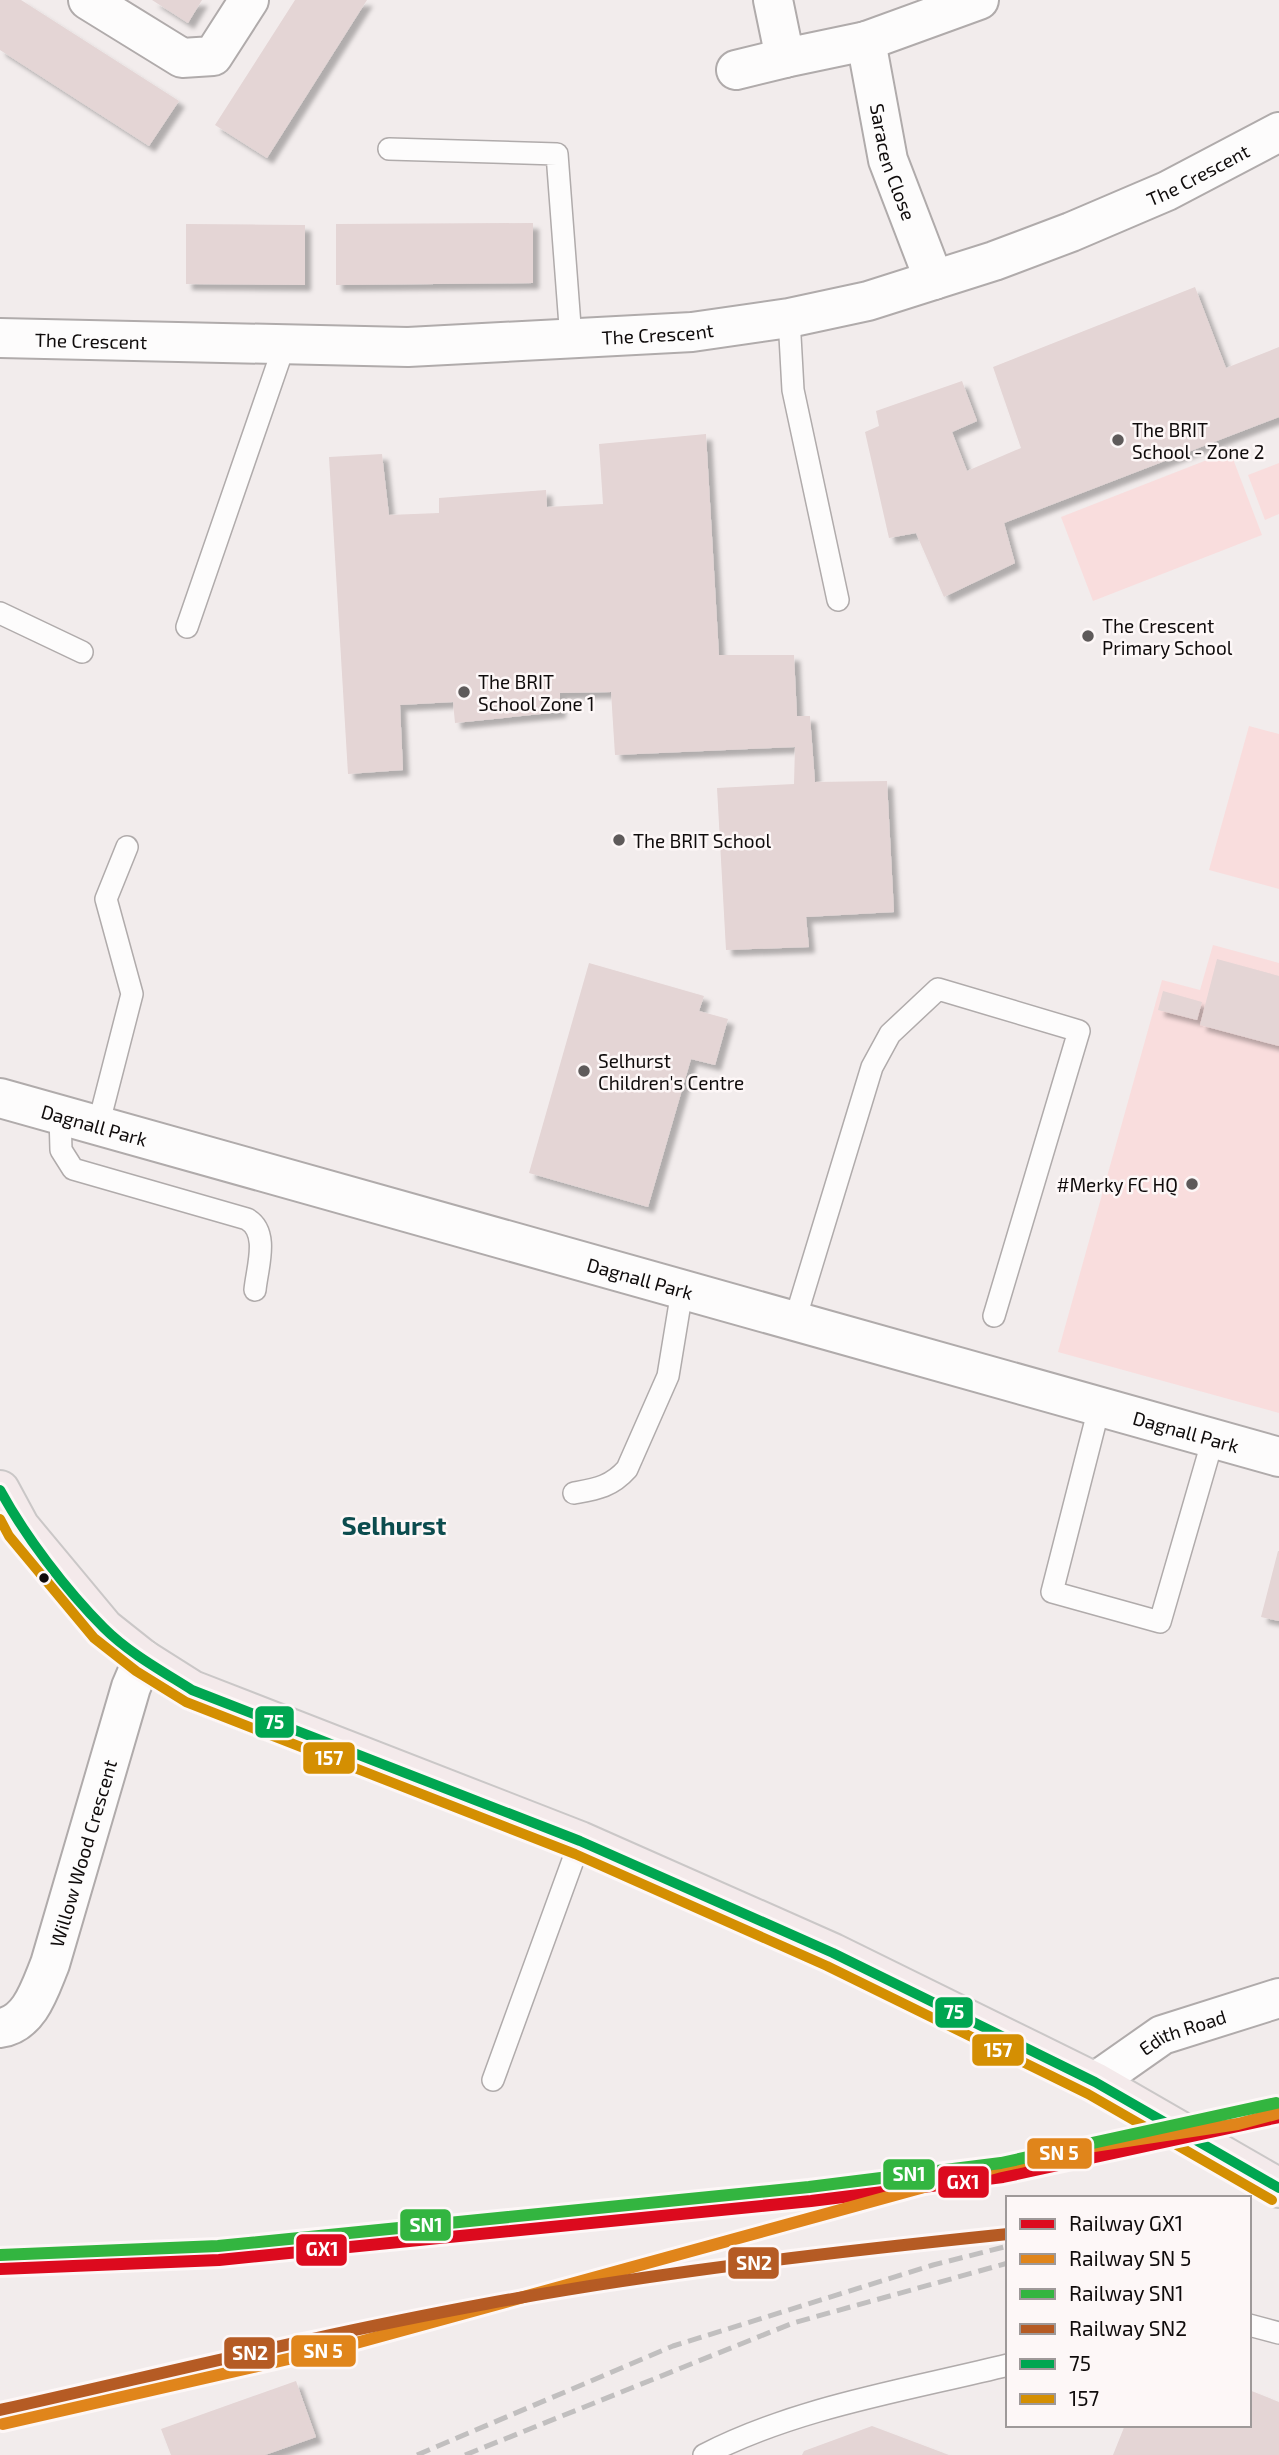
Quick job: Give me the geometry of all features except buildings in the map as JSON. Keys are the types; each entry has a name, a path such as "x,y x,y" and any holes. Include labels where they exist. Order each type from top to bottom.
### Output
{"main road":[{"path":"0,1490 10,1531 104,1628 143,1659 192,1690 580,1842 833,1953 1096,2082 1279,2188"}],"street":[{"path":"88,0 181,58 213,56 249,0"},
{"path":"773,0 785,58"},
{"path":"736,70 866,41 979,0"},
{"name":"Saracen Close","path":"866,41 888,160 934,280"},
{"name":"The Crescent","path":"0,338 408,347 692,332 789,318 869,301 1058,237 1143,202 1279,132"},
{"name":"Dagnall Park","path":"0,1098 1279,1457"},
{"name":"Willow Wood Crescent","path":"0,2028 9,2027 34,2004 50,1964 131,1688 143,1659"},
{"name":"Edith Road","path":"1096,2082 1162,2035 1279,1998"}],"lane":[{"path":"389,149 557,154 571,339"},
{"path":"789,318 793,390 838,600"},
{"path":"187,627 284,346"},
{"path":"0,613 82,652"},
{"path":"98,1126 132,994 106,899 127,847"},
{"path":"794,1323 872,1068 890,1034 938,989 1079,1031 994,1317"},
{"path":"60,1115 61,1150 73,1169 247,1219 257,1226 261,1237 255,1290"},
{"path":"573,1493 604,1488 617,1481 627,1469 668,1376 682,1290"},
{"path":"1100,1408 1052,1592 1160,1622 1213,1439"},
{"path":"493,2080 580,1842"},
{"path":"1251,2326 1279,2333"},
{"path":"704,2455 729,2442 817,2412 1006,2365"}],"shaded area":[{"path":"1230,451 1262,535 1093,601 1061,517"},
{"path":"1279,463 1279,514 1265,520 1248,475"},
{"path":"1249,726 1279,734 1279,889 1209,870"},
{"name":"#Merky FC HQ","path":"1213,945 1279,963 1279,1413 1058,1352 1162,980 1200,990"}],"railway":[{"path":"417,2455 673,2346 933,2265 1006,2247"},
{"path":"465,2455 793,2323 1006,2264"}],"rail line":[{"name":"SN1","path":"0,2255 218,2246 809,2187 1001,2163 1276,2103"},
{"name":"GX1","path":"0,2269 219,2260 811,2201 1003,2177 1279,2117"},
{"name":"SN2","path":"0,2410 363,2328 485,2304 746,2264 1006,2234"}],"transit line":[{"name":"75","path":"0,1490 47,1562 104,1628 135,1654 192,1690 580,1841 833,1953 1095,2082 1279,2188"},
{"name":"157","path":"0,1519 9,1536 94,1638 136,1671 186,1702 575,1854 827,1966 1088,2094 1272,2200"},
{"path":"3,2424 345,2346 997,2167 1094,2146 1238,2124 1279,2113"}],"place":[{"name":"The BRIT School - Zone 2","path":"1118,440"},
{"name":"The Crescent Primary School","path":"1088,636"},
{"name":"The BRIT School Zone 1","path":"464,692"},
{"name":"The BRIT School","path":"619,840"},
{"name":"Selhurst Children's Centre","path":"584,1071"},
{"name":"#Merky FC HQ","path":"1192,1184"}],"district":[{"name":"Selhurst","path":"394,1524"}]}
